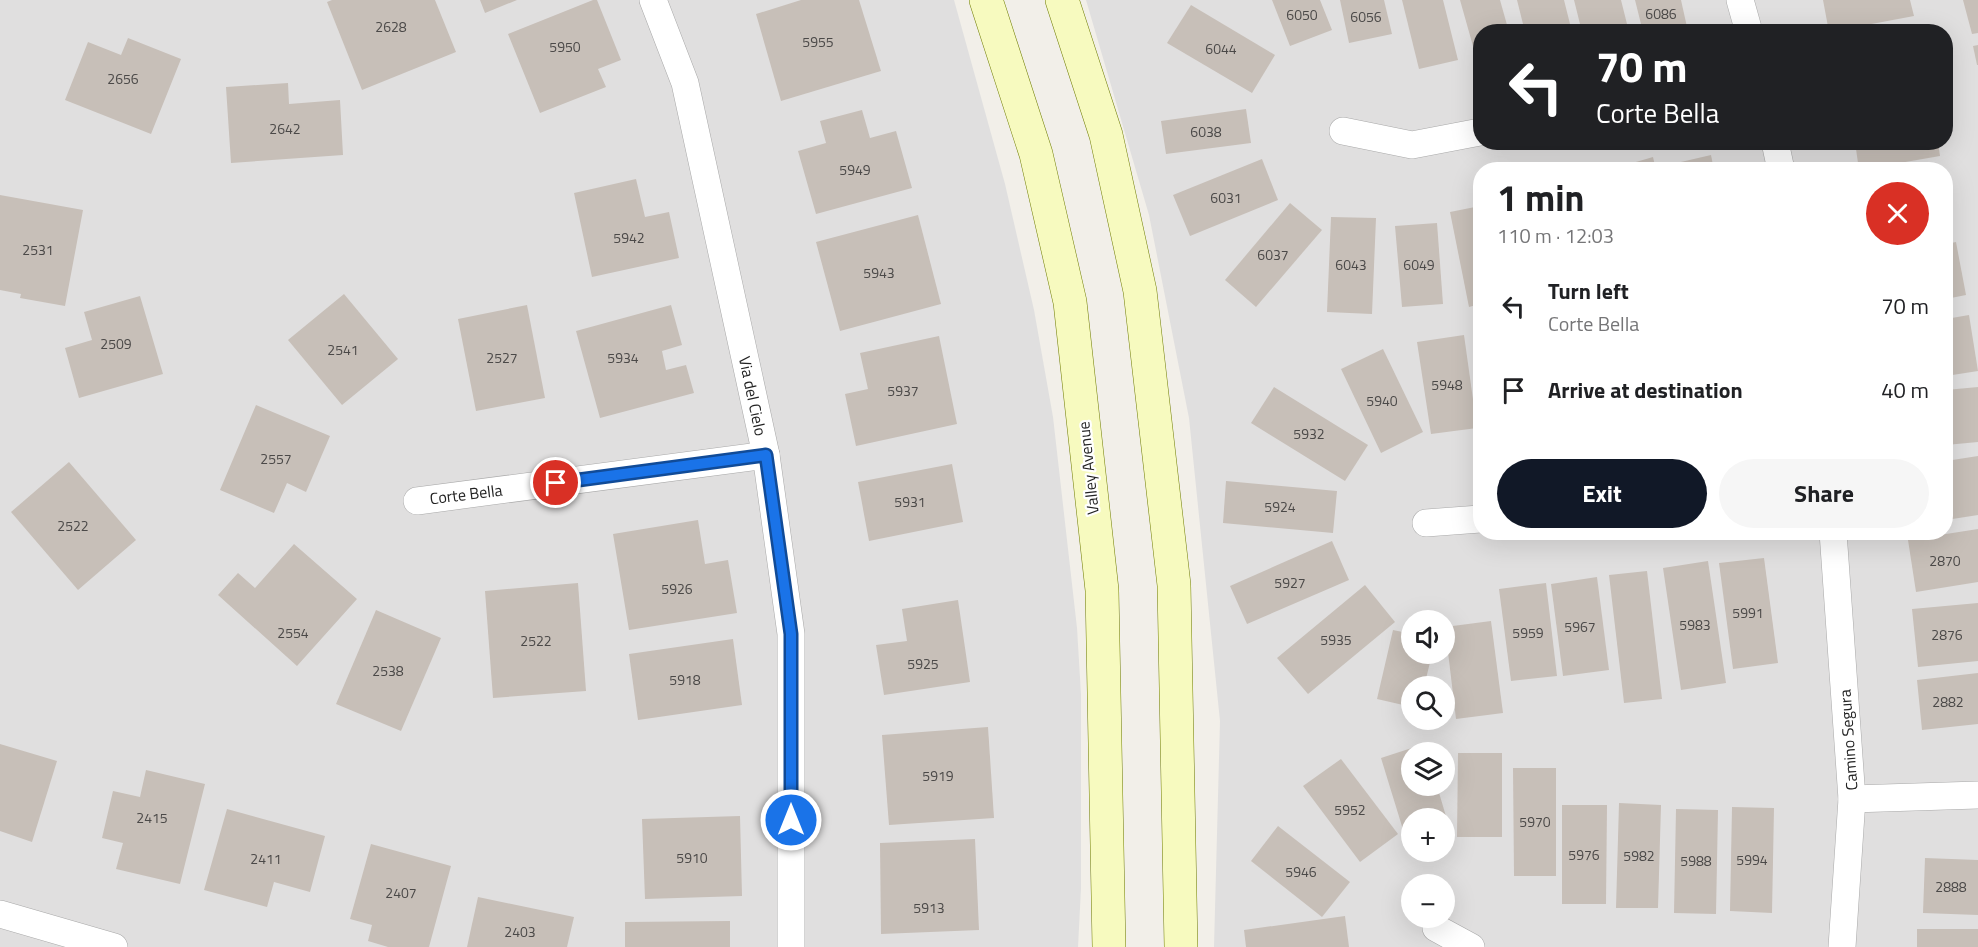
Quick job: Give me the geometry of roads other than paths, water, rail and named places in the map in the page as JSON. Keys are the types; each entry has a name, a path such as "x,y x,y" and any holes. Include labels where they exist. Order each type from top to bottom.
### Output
{"main road":[{"name":"Valley Avenue","path":"986,0 1036,154 1070,303 1102,590 1109,947"},
{"path":"1062,0 1106,135 1140,291 1174,585 1181,947"}],"street":[{"name":"Via del Cielo","path":"653,0 685,83 766,455 791,634 791,947"},
{"path":"1740,0 1747,24"},
{"path":"1343,131 1412,145 1473,133"},
{"name":"Corte Bella","path":"417,501 766,455"},
{"path":"1426,523 1473,520"},
{"name":"Camino Segura","path":"1834,540 1852,799 1842,947"},
{"path":"1852,799 1978,795"},
{"path":"0,914 114,947"},
{"path":"1436,928 1471,947"}]}
